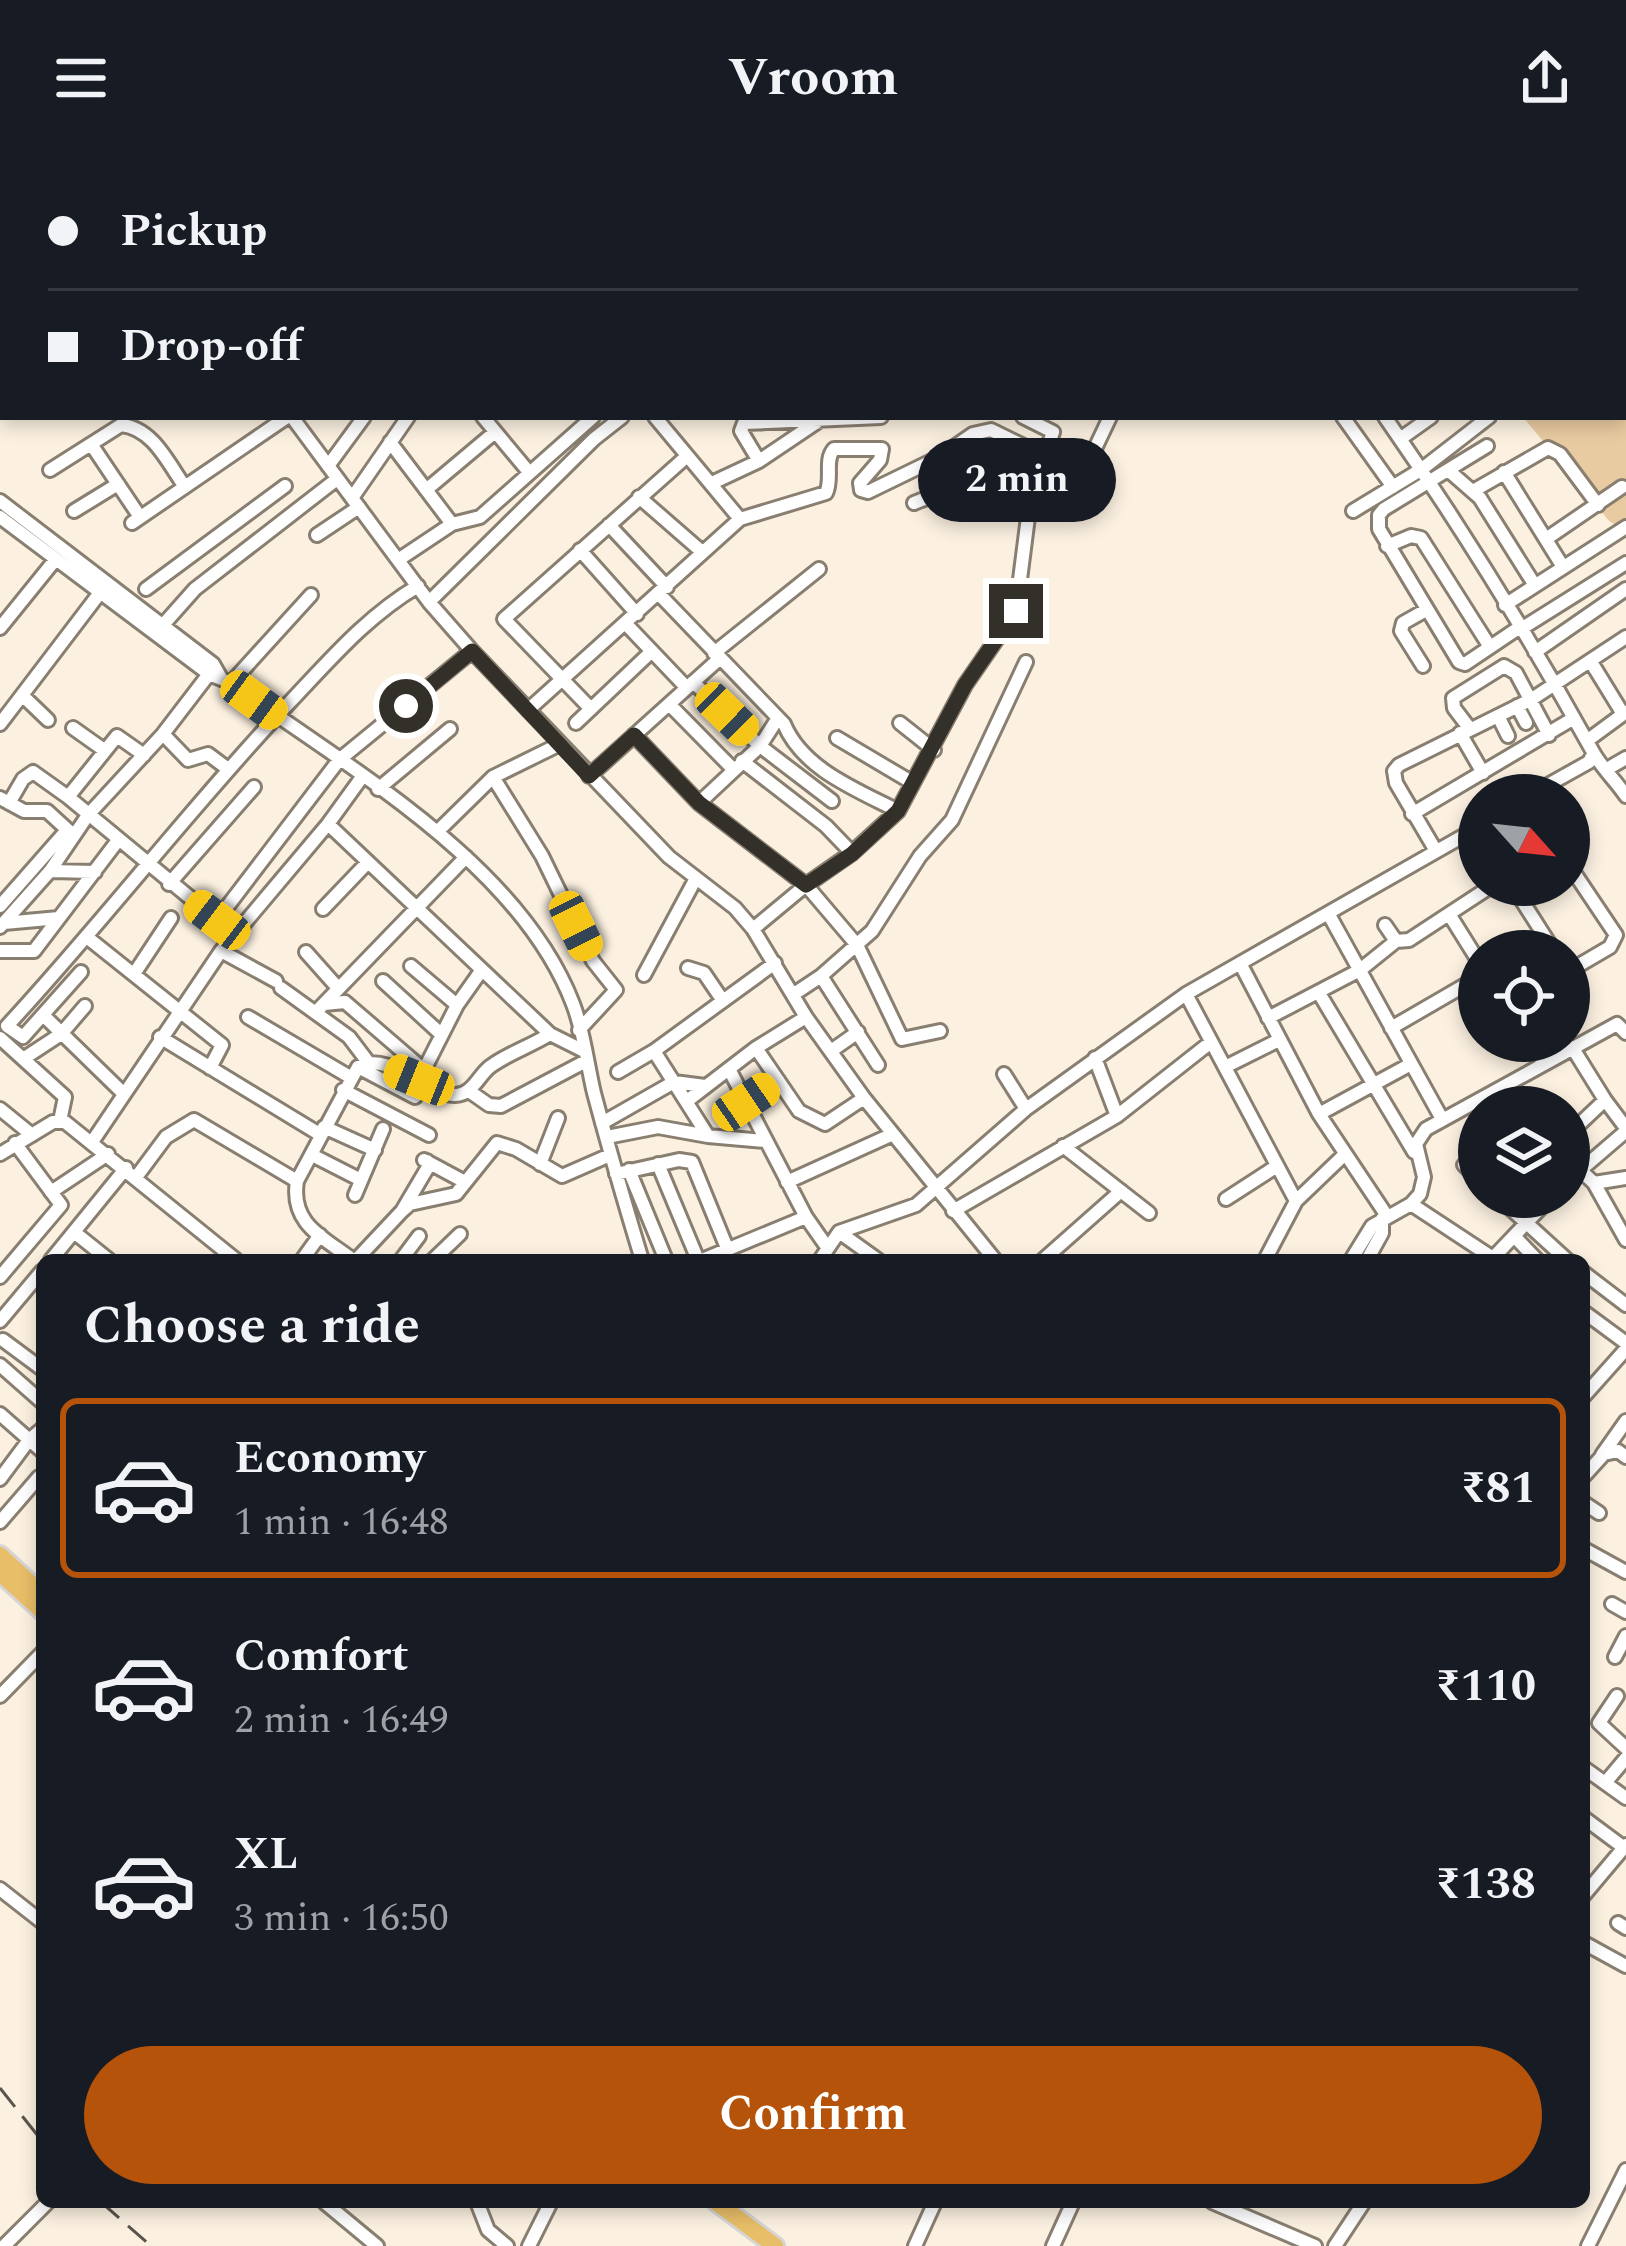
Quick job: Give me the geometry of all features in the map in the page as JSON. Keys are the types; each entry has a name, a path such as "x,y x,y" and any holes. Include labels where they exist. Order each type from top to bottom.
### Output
{"main road":[{"path":"0,1555 36,1588"},
{"path":"0,1573 36,1606"},
{"path":"732,2208 775,2246"},
{"path":"733,2208 788,2246"}],"street":[{"path":"91,444 136,520 286,420"},
{"path":"292,420 429,602 472,651 589,776 695,880 735,908 753,929 806,1017 864,1098 987,1254"},
{"path":"328,466 362,420"},
{"path":"316,535 356,503 406,420"},
{"path":"485,420 528,472"},
{"path":"398,560 452,524 480,517 585,420"},
{"path":"586,420 594,439"},
{"path":"429,602 618,420"},
{"path":"659,420 740,519"},
{"path":"759,461 742,430 744,423 846,420"},
{"path":"1029,420 1053,432 1042,464"},
{"path":"830,453 838,447 882,449 880,460 860,483 861,490 868,492 981,431 991,430 1016,440 1060,489 1074,488 1108,420"},
{"path":"1345,420 1393,487"},
{"path":"1387,420 1556,683 1593,754 1626,796"},
{"path":"1400,439 1427,420"},
{"path":"1487,420 1379,515 1387,546 1459,662 1465,664 1490,647 1526,637 1626,589"},
{"path":"712,483 823,422"},
{"path":"528,710 740,519 822,497 830,486 823,422"},
{"path":"50,470 121,425 137,428 151,439 185,487"},
{"path":"426,490 495,432"},
{"path":"390,442 452,524"},
{"path":"1353,512 1393,487 1448,470 1487,446"},
{"path":"1473,491 1542,449 1553,449 1598,505"},
{"path":"591,709 504,619 686,457"},
{"path":"753,929 852,854 898,811 965,685 1016,611 1028,536 1025,505 1016,481 995,460"},
{"path":"1448,470 1473,491 1534,584"},
{"path":"1504,472 1563,567"},
{"path":"163,625 197,587 338,479"},
{"path":"74,511 118,484"},
{"path":"146,589 285,486"},
{"path":"1546,539 1622,487"},
{"path":"914,502 957,490 1003,496 1025,505"},
{"path":"640,497 701,551"},
{"path":"266,500 282,523"},
{"path":"0,501 213,664 220,678"},
{"path":"0,517 99,594 437,832 496,886 568,992 640,1254"},
{"path":"609,525 716,656 778,718 794,748 842,783 898,811"},
{"path":"1505,604 1626,527"},
{"path":"1387,546 1411,536 1420,538 1490,647"},
{"path":"580,550 652,651 760,746 832,801"},
{"path":"1581,555 1598,582"},
{"path":"0,628 55,560"},
{"path":"1526,637 1626,563"},
{"path":"589,776 716,656 819,569"},
{"path":"81,972 23,1037 7,1026 88,938 227,769 377,612 418,586"},
{"path":"0,724 99,594"},
{"path":"0,906 163,734 311,595"},
{"path":"1423,666 1401,631 1403,623 1426,610"},
{"path":"1436,851 1412,814 1394,771 1532,699 1626,637"},
{"path":"71,832 47,811 31,812 4,801 33,772 217,920 339,760 472,651"},
{"path":"576,723 652,651"},
{"path":"794,994 821,976 880,920 920,856 960,808 1026,662"},
{"path":"1588,740 1625,713 1591,662"},
{"path":"1484,773 1453,698 1501,667 1516,673 1549,736"},
{"path":"22,695 48,720"},
{"path":"669,704 738,765 826,826 852,854"},
{"path":"1517,706 1526,723"},
{"path":"1498,716 1508,736"},
{"path":"699,803 760,746 778,718"},
{"path":"1412,814 1574,718"},
{"path":"900,723 934,750"},
{"path":"73,728 104,750"},
{"path":"378,790 450,729"},
{"path":"163,734 188,760 208,754 227,769"},
{"path":"634,735 699,803 806,885 856,945 902,1039 940,1031"},
{"path":"68,797 117,736 144,755"},
{"path":"837,738 913,783"},
{"path":"437,832 493,777 558,745"},
{"path":"1567,774 1593,754"},
{"path":"1607,769 1626,758"},
{"path":"493,777 542,856 593,961 616,990 579,1030"},
{"path":"92,1142 221,951 362,778"},
{"path":"169,884 254,787"},
{"path":"328,824 550,1034 585,1056"},
{"path":"2,925 50,871 71,832"},
{"path":"0,951 34,951 119,839"},
{"path":"729,1069 823,1254 839,1232 899,1212 935,1189 1026,1109 1186,994 1458,840"},
{"path":"319,1008 466,857"},
{"path":"323,909 368,862"},
{"path":"50,871 95,872"},
{"path":"644,974 695,880"},
{"path":"1590,896 1616,935 1610,947 1590,959"},
{"path":"1268,1018 1360,970 1396,941 1409,940 1461,906"},
{"path":"1328,913 1442,1119"},
{"path":"1449,914 1459,930"},
{"path":"2,925 59,918"},
{"path":"134,974 171,918"},
{"path":"1384,925 1396,941"},
{"path":"88,938 222,1045 210,1068"},
{"path":"221,951 319,1008 358,1046 358,1069"},
{"path":"306,952 338,988"},
{"path":"618,1072 654,1052 721,998 775,963"},
{"path":"1240,963 1318,1114 1385,1217 1370,1254"},
{"path":"411,966 457,1005"},
{"path":"688,968 704,973 721,998"},
{"path":"422,1075 457,1005 481,971"},
{"path":"821,976 878,1065"},
{"path":"383,981 442,1035"},
{"path":"1391,1028 1458,989"},
{"path":"1318,993 1418,1158"},
{"path":"1186,994 1297,1201"},
{"path":"319,1008 345,1002 422,1075 455,1095 469,1091 490,1066 550,1034"},
{"path":"23,1060 61,1034 85,1006"},
{"path":"43,1015 124,1094"},
{"path":"248,1016 415,1097"},
{"path":"687,1101 806,1017"},
{"path":"1590,1039 1623,1025"},
{"path":"347,1254 296,1210 297,1180 376,1028"},
{"path":"831,1051 859,1032"},
{"path":"160,1037 322,1131 375,1150"},
{"path":"0,1038 64,1097 60,1121"},
{"path":"1227,1066 1279,1040"},
{"path":"953,1210 1117,1116 1211,1042"},
{"path":"756,1048 799,1111 825,1124 864,1098"},
{"path":"654,1052 707,1136"},
{"path":"469,1091 489,1105 501,1106 585,1056"},
{"path":"1095,1058 1117,1116"},
{"path":"1505,1086 1543,1062"},
{"path":"1581,1062 1626,1130 1590,1161"},
{"path":"1318,1114 1411,1064"},
{"path":"358,1069 422,1075"},
{"path":"1004,1074 1026,1109"},
{"path":"746,1102 778,1080"},
{"path":"602,1123 674,1082 705,1087"},
{"path":"343,1090 429,1135"},
{"path":"1590,1114 1605,1100"},
{"path":"0,1109 32,1135"},
{"path":"1355,1254 1372,1226 1412,1204 1424,1186 1416,1144 1426,1129 1458,1112"},
{"path":"540,1163 558,1118"},
{"path":"56,1254 131,1172 194,1120 297,1180"},
{"path":"0,1154 60,1121"},
{"path":"60,1121 131,1172 229,1254"},
{"path":"607,1137 658,1127 765,1141"},
{"path":"355,1195 383,1129"},
{"path":"787,1182 893,1134"},
{"path":"0,1277 57,1211 55,1196 15,1143"},
{"path":"361,1254 410,1204 448,1198 497,1143 562,1176 616,1166 692,1162 727,1248"},
{"path":"1064,1146 1149,1213"},
{"path":"55,1196 108,1154"},
{"path":"312,1155 361,1180"},
{"path":"1268,1254 1297,1201 1344,1155"},
{"path":"398,1215 428,1167 424,1160 465,1183"},
{"path":"658,1164 697,1254"},
{"path":"616,1166 663,1254"},
{"path":"1226,1199 1277,1166"},
{"path":"1590,1181 1626,1178"},
{"path":"1594,1183 1626,1240"},
{"path":"1050,1254 1120,1191"},
{"path":"1412,1204 1476,1254"},
{"path":"714,1254 806,1217"},
{"path":"1521,1218 1560,1254"},
{"path":"1499,1254 1529,1218"},
{"path":"74,1232 102,1254"},
{"path":"839,1232 870,1254"},
{"path":"439,1254 460,1234"},
{"path":"306,1254 320,1235"},
{"path":"405,1254 419,1236"},
{"path":"1514,1236 1531,1254"},
{"path":"1590,1283 1626,1305"},
{"path":"0,1321 36,1289"},
{"path":"1590,1317 1626,1346 1590,1389"},
{"path":"1,1340 36,1366"},
{"path":"0,1365 36,1397"},
{"path":"0,1414 36,1446"},
{"path":"1590,1470 1626,1421"},
{"path":"0,1479 36,1434"},
{"path":"1598,1461 1611,1451 1626,1456"},
{"path":"0,1522 36,1480"},
{"path":"1590,1507 1598,1513"},
{"path":"1590,1556 1626,1573"},
{"path":"1612,1604 1626,1612"},
{"path":"1616,1657 1626,1636"},
{"path":"0,1696 36,1659"},
{"path":"1617,1696 1598,1723 1626,1748"},
{"path":"1614,1789 1626,1759"},
{"path":"1590,1822 1624,1846 1590,1887"},
{"path":"0,1889 36,1917"},
{"path":"1590,1946 1626,1966"},
{"path":"1588,2246 1626,2170"},
{"path":"4,2246 42,2208"},
{"path":"332,2208 376,2246"},
{"path":"479,2208 488,2230 507,2246"},
{"path":"529,2246 548,2208"},
{"path":"914,2246 932,2208"},
{"path":"1053,2246 1070,2208"},
{"path":"1227,2208 1315,2246"},
{"path":"1335,2246 1360,2208"}],"shaded area":[{"path":"1525,420 1626,420 1626,531 1609,521"}],"railway":[{"path":"0,2088 36,2133"},
{"path":"108,2208 151,2246"}],"route":[{"path":"406,706 472,651 589,776 634,735 699,803 806,885 852,854 898,811 965,685 1016,611"}]}
